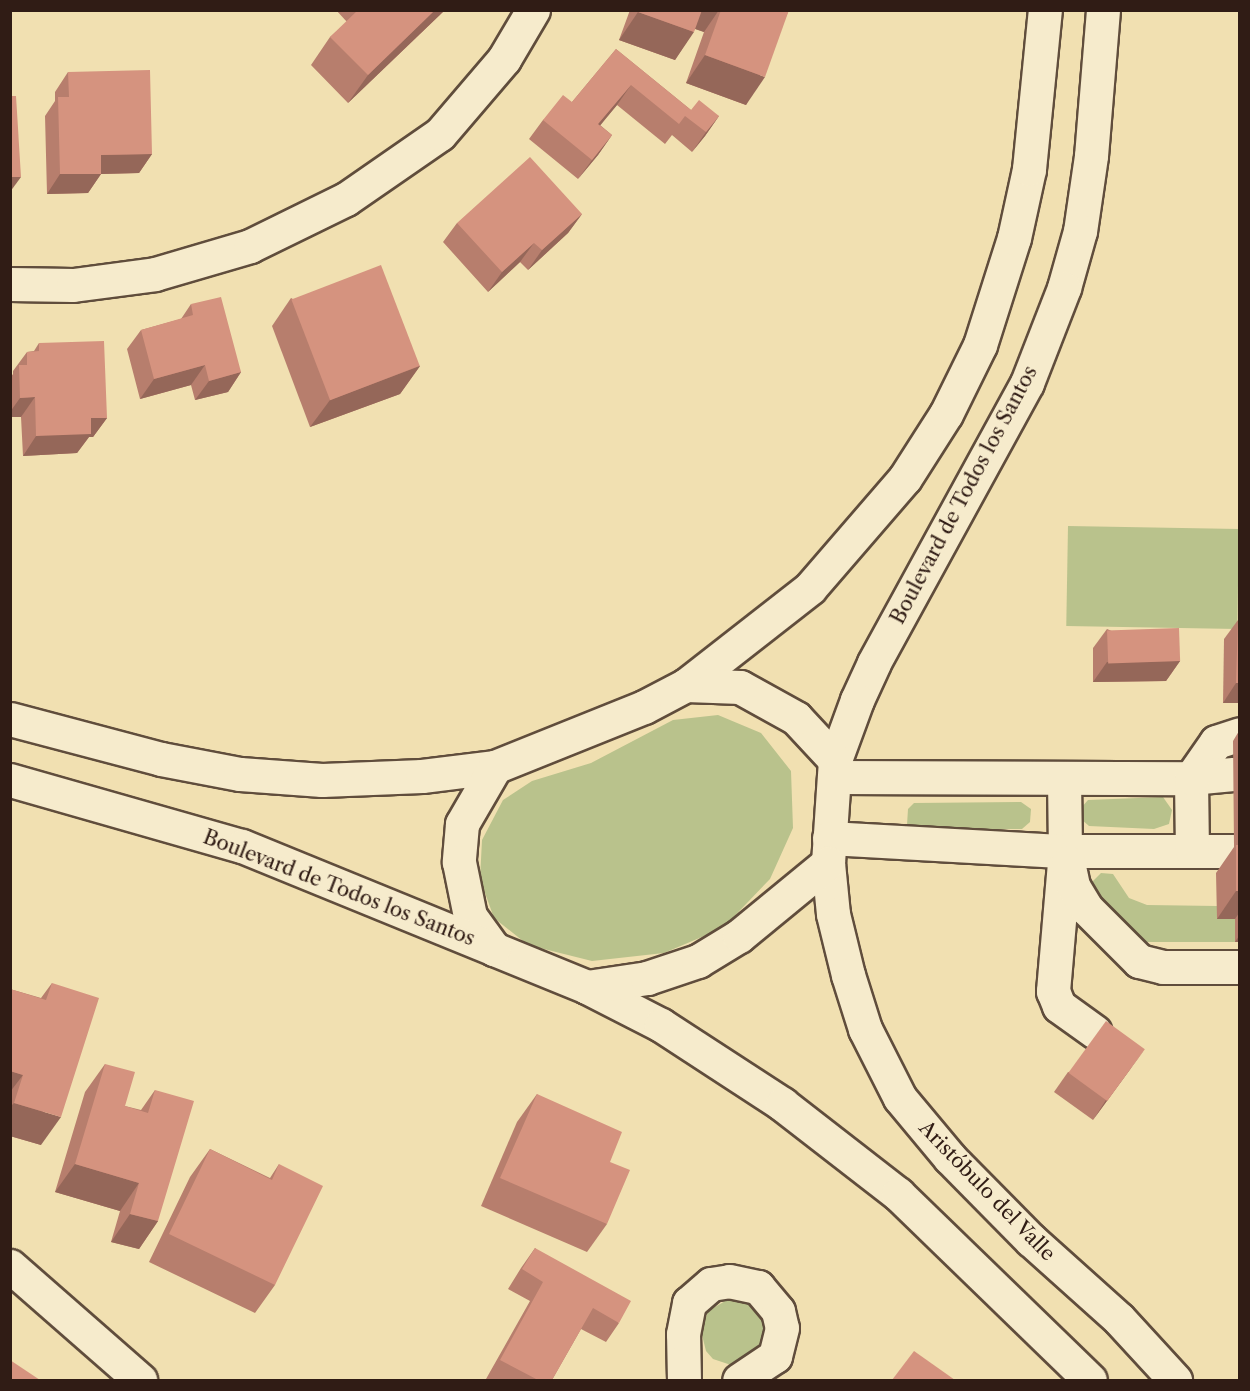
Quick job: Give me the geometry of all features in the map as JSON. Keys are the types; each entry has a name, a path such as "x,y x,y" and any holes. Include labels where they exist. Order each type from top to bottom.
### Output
{"street":[{"path":"10,284 73,285 155,274 250,246 346,199 440,134 504,59 533,10"},
{"path":"10,719 161,759 240,774 322,780 422,776 495,767 644,708 686,685 810,588 905,478 946,414 980,345 1014,238 1029,169 1045,10"},
{"name":"Boulevard de Todos los Santos","path":"828,850 835,769 874,663 1027,382 1064,288 1080,231 1091,156 1103,10"},
{"path":"686,685 718,684 740,687 755,694 796,718 835,769 1064,779 1191,778 1233,774"},
{"path":"1192,851 1191,778 1216,742 1239,734"},
{"path":"494,949 470,916 459,862 462,824 495,767"},
{"path":"1064,779 1065,851 1053,991 1059,1006 1095,1032"},
{"name":"Boulevard de Todos los Santos","path":"10,780 242,846 587,987"},
{"path":"587,987 647,978 698,961 739,936 828,850 1234,851"},
{"name":"Aristóbulo del Valle","path":"828,850 833,915 848,975 865,1029 900,1098 950,1158 1031,1240 1119,1319 1175,1380"},
{"path":"1065,851 1073,886 1086,908 1139,961 1163,967 1239,968"},
{"path":"587,987 661,1025 732,1069 898,1194 1090,1380"},
{"path":"10,1266 140,1380"},
{"path":"684,1380 683,1334 689,1303 711,1284 729,1281 758,1287 778,1311 782,1329 775,1356 739,1380"}],"green space":[{"path":"1068,526 1239,529 1237,629 1066,626"},
{"path":"718,715 761,733 791,771 793,828 770,879 723,928 664,953 592,961 528,945 494,918 480,879 482,840 503,800 532,781 591,763 673,720"},
{"path":"1163,797 1172,810 1169,824 1154,829 1089,826 1081,819 1081,808 1088,800"},
{"path":"1021,802 1031,809 1030,822 1022,829 913,829 907,825 908,809 914,803"},
{"path":"1101,873 1113,874 1129,898 1147,905 1217,906 1235,919 1235,942 1146,942 1098,899 1091,883"},
{"path":"738,1299 749,1302 766,1319 767,1341 734,1366 713,1359 706,1351 701,1331 708,1311 727,1300"}],"building":[{"path":"358,10 435,10 368,75 330,37"},
{"path":"639,10 702,10 694,32 638,12"},
{"path":"721,10 789,10 765,77 705,55"},
{"path":"616,49 691,110 699,100 719,116 706,132 685,116 679,124 631,85 598,124 612,135 592,160 543,120 563,95 572,102"},
{"path":"150,70 152,154 101,155 101,174 60,174 58,97 69,97 68,72"},
{"path":"10,96 16,96 21,177 10,177"},
{"path":"530,157 582,214 542,250 534,243 502,272 457,223"},
{"path":"381,265 420,366 330,400 291,299"},
{"path":"221,297 241,372 209,381 205,365 154,379 141,330 193,315 191,304"},
{"path":"104,341 107,418 91,418 91,434 36,436 35,397 20,398 19,365 27,365 27,352 39,351 39,343"},
{"path":"1238,620 1239,683 1236,683"},
{"path":"1179,628 1180,661 1108,663 1107,631"},
{"path":"1236,845 1239,845 1239,891 1236,891"},
{"path":"52,983 99,998 61,1117 14,1103 23,1075 10,1071 10,989 46,1000"},
{"path":"1106,1021 1145,1049 1107,1101 1068,1073"},
{"path":"105,1064 135,1072 125,1106 148,1113 155,1090 194,1101 158,1221 130,1214 139,1183 75,1164"},
{"path":"537,1094 622,1132 610,1162 630,1170 607,1224 500,1178"},
{"path":"210,1149 272,1180 279,1164 323,1186 275,1285 169,1234"},
{"path":"535,1248 631,1301 619,1323 593,1308 552,1380 538,1380 500,1360 543,1282 522,1269"},
{"path":"914,1351 955,1380 892,1380"},
{"path":"10,1360 40,1380 10,1380"}]}
